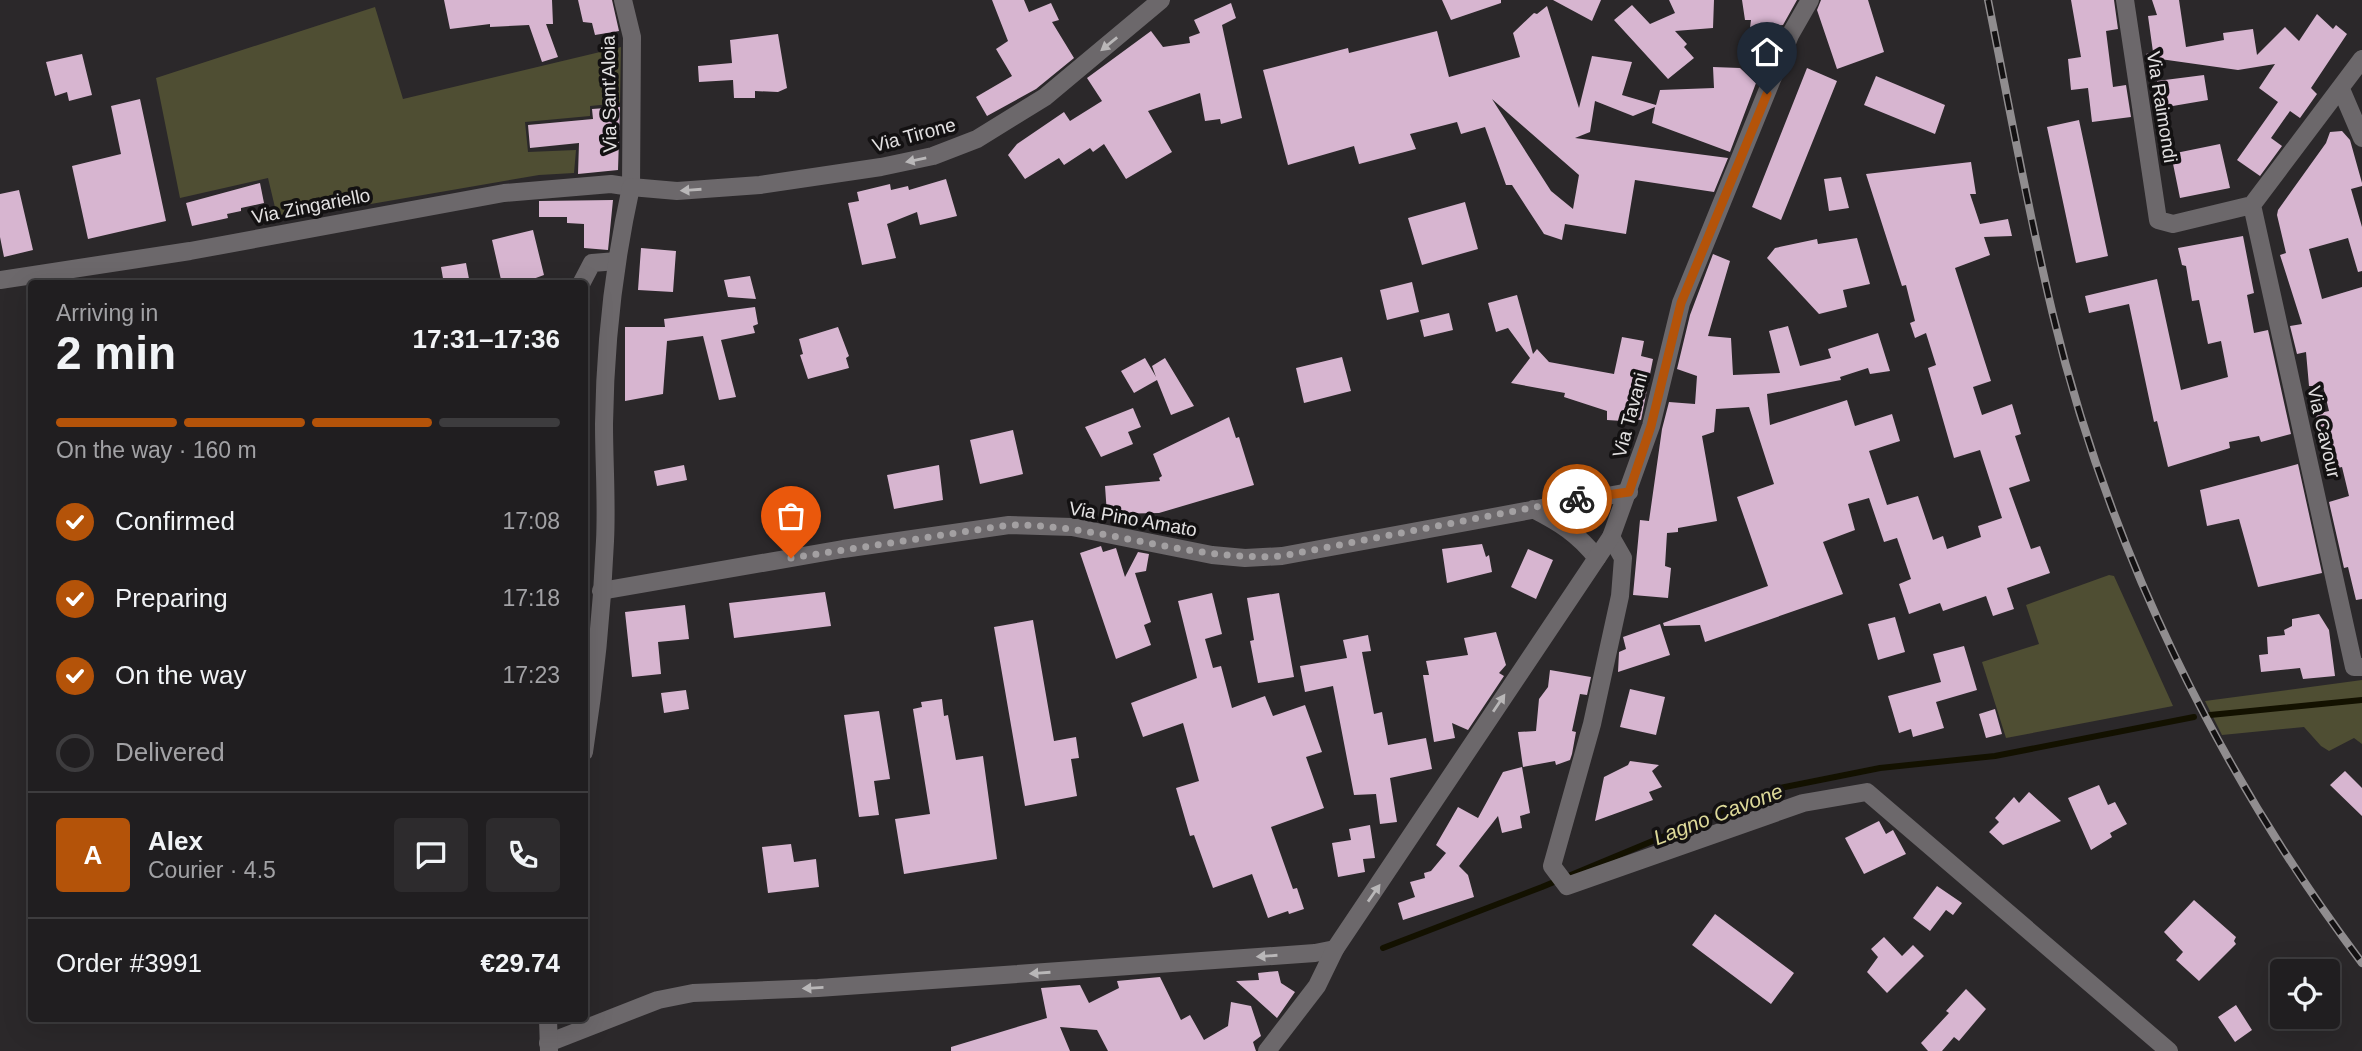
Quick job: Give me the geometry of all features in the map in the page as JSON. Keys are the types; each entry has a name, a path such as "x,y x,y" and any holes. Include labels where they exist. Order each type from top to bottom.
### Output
{"street":[{"name":"Via Sant'Aloia","path":"588,722 600,634 605,540 604,422 617,261 631,187 632,37 624,0"},
{"name":"Via Tirone","path":"631,187 677,191 760,185 881,167 933,156 977,139 1045,97 1161,0"},
{"name":"Via Tavani","path":"1267,1051 1317,986 1335,949 1611,537 1651,426 1681,303 1790,35 1810,0"},
{"name":"Via Raimondi","path":"2125,0 2158,220 2173,224 2252,205"},
{"path":"2252,205 2362,59"},
{"path":"2341,89 2362,138"},
{"name":"Via Zingariello","path":"0,280 190,251 504,193 611,184 631,187"},
{"name":"Via Cavour","path":"2252,205 2358,667"},
{"path":"583,280 592,263 617,261"},
{"name":"Via Pino Amato","path":"601,591 844,549 1009,525 1072,527 1212,555 1245,558 1282,556 1629,492"},
{"path":"1533,509 1563,524 1584,541 1597,558"},
{"path":"1611,537 1623,558 1620,596 1592,724 1552,866 1567,886 1803,803 1867,792 2169,1051"},
{"path":"548,1022 548,1048 658,1000 693,993 1021,974 1315,953 1335,949"}],"shaded area":[{"path":"375,7 403,99 621,47 620,103 590,106 590,116 525,122 528,152 576,150 574,173 539,175 278,220 268,178 180,198 156,78"},
{"path":"2109,575 2114,576 2173,706 2006,738 1982,662 2039,644 2026,605"},
{"path":"2362,680 2362,744 2354,738 2329,751 2304,727 2222,735 2205,701"}],"building":[{"path":"444,0 552,0 553,24 546,24 558,57 542,62 529,25 490,27 490,24 450,29"},
{"path":"578,0 612,0 619,31 595,35 592,23 583,22"},
{"path":"992,0 1024,0 1029,12 1051,3 1059,20 1052,22 1074,58 1036,89 987,116 976,97 1012,76 996,49 1008,41"},
{"path":"1442,0 1501,0 1501,3 1451,20"},
{"path":"1553,0 1601,0 1592,21"},
{"path":"1669,0 1714,0 1713,28 1675,31 1687,44 1684,47 1694,58 1668,79 1614,20 1632,5 1650,24 1675,13"},
{"path":"1742,0 1797,0 1783,25 1750,28 1751,20 1745,20"},
{"path":"1821,0 1868,0 1884,52 1837,69 1817,10"},
{"path":"2071,0 2114,0 2118,29 2106,31 2113,87 2126,85 2131,117 2092,122 2088,88 2071,90 2068,59 2081,57"},
{"path":"2152,0 2179,0 2186,47 2224,40 2223,33 2253,29 2257,55 2285,27 2299,41 2317,14 2333,29 2336,25 2347,34 2311,88 2317,94 2300,118 2290,111 2271,138 2282,146 2260,176 2237,160 2278,102 2259,88 2275,64 2238,70 2146,57 2146,54 2153,52 2148,16 2157,15"},
{"path":"1231,3 1236,18 1222,25 1242,118 1221,124 1220,119 1205,121 1200,93 1148,111 1172,152 1126,179 1104,144 1093,152 1090,148 1064,165 1059,158 1025,179 1008,155 1017,144 1064,112 1070,121 1102,101 1087,78 1151,31 1163,47 1190,43 1189,37 1200,33 1194,20"},
{"path":"1547,6 1579,108 1592,56 1632,62 1622,95 1656,105 1660,90 1714,88 1713,67 1740,68 1756,83 1730,152 1652,123 1655,107 1633,116 1595,101 1590,132 1575,138 1728,158 1714,192 1635,180 1626,234 1565,224 1562,240 1544,234 1512,185 1506,185 1485,127 1461,134 1457,122 1410,134 1416,149 1359,164 1354,146 1288,165 1263,70 1348,48 1349,53 1437,31 1449,77 1520,57 1513,33 1534,13 1537,14","holes":["1492,99 1579,175 1573,209 1551,191"]},
{"path":"778,34 787,88 778,92 755,91 755,98 734,98 733,80 699,82 698,66 732,63 730,40"},
{"path":"82,54 92,95 69,101 67,92 55,96 46,62"},
{"path":"1807,68 1837,81 1781,220 1752,207"},
{"path":"2204,75 2208,100 2161,108 2157,81"},
{"path":"1876,76 1945,105 1935,134 1864,105"},
{"path":"140,99 166,221 88,239 72,166 121,154 111,106"},
{"path":"620,107 618,170 578,174 579,143 530,148 528,125 593,119 592,109"},
{"path":"2079,120 2108,256 2076,263 2047,127"},
{"path":"2342,131 2350,140 2362,183 2362,186 2351,189 2362,227 2362,271 2358,272 2348,238 2309,249 2322,299 2362,287 2362,599 2356,600 2348,567 2344,568 2329,502 2349,496 2342,467 2329,470 2315,414 2329,411 2323,386 2309,386 2306,352 2297,354 2290,326 2302,324 2280,255 2286,253 2277,215 2326,143 2330,132"},
{"path":"2220,144 2230,188 2180,198 2171,154"},
{"path":"1971,162 1976,194 1970,194 1980,224 2008,219 2012,236 1984,237 1990,255 1955,268 1991,381 1973,387 1982,415 2012,404 2021,434 2015,436 2030,481 2009,488 2031,549 2040,546 2050,573 2007,588 2014,609 1993,616 1986,596 1943,611 1940,603 1909,614 1899,584 1911,579 1897,538 1884,542 1869,498 1848,504 1855,530 1823,542 1843,594 1705,642 1700,625 1664,626 1663,623 1768,586 1737,497 1774,484 1749,407 1716,409 1714,432 1702,436 1717,521 1678,528 1678,532 1667,533 1665,566 1671,568 1668,598 1633,595 1640,520 1649,521 1662,429 1669,402 1695,404 1697,376 1677,369 1690,315 1713,254 1730,261 1708,336 1731,338 1733,375 1780,373 1769,331 1788,326 1800,366 1831,358 1828,349 1878,333 1890,371 1870,374 1868,368 1840,377 1841,380 1767,394 1770,425 1847,400 1855,426 1892,414 1900,441 1869,451 1887,505 1918,496 1933,540 1943,536 1947,549 1981,537 1978,526 2002,518 1980,450 1954,458 1928,368 1936,365 1926,333 1915,338 1910,323 1915,321 1906,285 1902,286 1866,174"},
{"path":"1841,177 1849,208 1829,211 1824,179"},
{"path":"946,179 957,216 920,225 917,212 887,224 896,258 862,265 848,203 859,201 857,192 890,184 891,190 908,186 909,190"},
{"path":"260,183 264,203 241,208 241,211 227,214 228,218 192,226 186,203"},
{"path":"19,190 33,250 4,257 0,237 0,194"},
{"path":"613,200 608,250 584,248 584,224 567,223 567,217 539,217 539,201"},
{"path":"1465,202 1478,249 1422,265 1408,218"},
{"path":"533,230 544,275 533,280 501,280 492,240"},
{"path":"2243,236 2254,293 2247,295 2254,333 2268,330 2291,434 2261,442 2259,436 2229,442 2230,448 2168,467 2157,421 2154,422 2129,304 2089,313 2085,296 2157,279 2181,390 2228,377 2221,341 2208,344 2199,300 2192,301 2186,266 2182,265 2178,248"},
{"path":"1857,238 1870,284 1843,290 1847,307 1819,314 1767,258 1775,248 1817,239 1818,244"},
{"path":"641,248 676,251 673,292 638,290"},
{"path":"466,263 469,280 443,280 441,267"},
{"path":"750,276 756,299 728,297 724,280"},
{"path":"1412,282 1419,312 1387,320 1380,290"},
{"path":"1517,295 1533,354 1537,349 1549,362 1614,374 1622,337 1644,341 1641,356 1653,359 1641,420 1624,417 1623,421 1607,420 1607,411 1564,397 1565,393 1511,383 1530,358 1508,328 1496,332 1488,303"},
{"path":"755,307 758,324 753,326 755,333 721,340 736,397 719,400 703,336 667,341 663,394 625,401 625,327 665,327 664,319"},
{"path":"1449,313 1453,330 1424,337 1420,320"},
{"path":"838,327 849,356 846,358 849,368 808,379 800,355 803,354 799,339"},
{"path":"1342,357 1351,391 1304,403 1296,368"},
{"path":"1145,358 1156,377 1152,366 1165,358 1194,406 1171,415 1157,380 1134,393 1121,371"},
{"path":"1133,408 1141,427 1128,432 1133,444 1101,457 1085,427"},
{"path":"1229,417 1236,438 1239,437 1254,485 1159,513 1107,514 1105,486 1160,481 1162,476 1153,454"},
{"path":"1013,430 1023,474 980,484 970,440"},
{"path":"2298,464 2322,573 2258,587 2239,519 2207,526 2200,490"},
{"path":"684,465 687,480 657,486 654,471"},
{"path":"939,465 943,500 894,509 887,475"},
{"path":"1482,544 1486,557 1489,555 1492,572 1447,583 1442,549"},
{"path":"1101,546 1103,552 1116,548 1125,577 1138,552 1149,554 1146,571 1135,573 1151,622 1144,625 1151,645 1116,659 1080,553"},
{"path":"1528,549 1553,560 1536,599 1511,587"},
{"path":"825,592 831,626 734,638 729,603"},
{"path":"1212,593 1222,634 1205,639 1213,668 1221,666 1232,708 1265,696 1273,716 1305,705 1322,752 1306,757 1324,808 1271,827 1293,889 1297,888 1304,909 1289,914 1288,911 1268,918 1252,874 1213,888 1194,835 1190,836 1176,788 1199,781 1183,723 1143,737 1131,703 1197,678 1178,601"},
{"path":"1279,593 1294,677 1258,683 1250,641 1254,640 1247,598"},
{"path":"685,605 689,639 658,642 661,674 632,677 625,612"},
{"path":"2319,614 2329,630 2335,676 2303,679 2300,668 2261,672 2259,655 2268,654 2267,637 2285,635 2284,630 2292,626 2292,619"},
{"path":"1895,617 1905,652 1878,660 1868,624"},
{"path":"1033,620 1054,741 1076,737 1079,758 1071,759 1077,796 1025,806 994,627"},
{"path":"1660,624 1670,655 1618,672 1619,652 1626,649 1623,637"},
{"path":"1496,632 1506,665 1499,673 1504,676 1468,730 1452,723 1455,738 1434,742 1423,675 1429,675 1426,661 1468,655 1464,638"},
{"path":"1368,635 1371,651 1362,652 1374,714 1382,712 1388,745 1426,738 1432,769 1390,778 1397,822 1380,824 1376,794 1354,795 1333,686 1305,692 1300,666 1347,658 1343,640"},
{"path":"1964,646 1977,690 1936,702 1944,728 1913,737 1911,729 1899,733 1888,696 1941,682 1933,654"},
{"path":"1550,670 1591,677 1587,695 1580,694 1572,731 1576,732 1572,754 1570,760 1556,765 1555,761 1523,767 1518,732 1536,731 1539,699 1548,687"},
{"path":"1630,689 1665,697 1656,735 1620,727"},
{"path":"686,690 689,709 664,713 661,693"},
{"path":"942,699 944,716 948,715 956,760 983,756 997,859 904,874 895,819 930,814 913,709 922,707 921,702"},
{"path":"1995,709 2002,734 1986,738 1979,714"},
{"path":"879,711 890,779 874,781 879,815 859,817 844,715"},
{"path":"1630,761 1659,765 1652,771 1662,787 1649,792 1653,800 1595,821 1604,777 1628,765"},
{"path":"1522,767 1530,813 1520,816 1522,828 1502,833 1498,816 1459,866 1468,875 1474,897 1403,920 1398,903 1415,897 1410,882 1425,878 1424,873 1431,871 1446,853 1436,845 1458,807 1478,818 1503,772"},
{"path":"2345,771 2362,788 2362,816 2330,785"},
{"path":"2099,785 2108,805 2115,802 2127,824 2110,833 2112,837 2091,850 2068,798"},
{"path":"2029,792 2061,821 2003,845 1989,832 1999,822 1995,818 2014,797 2019,803"},
{"path":"1879,821 1886,834 1893,830 1906,854 1864,874 1845,838"},
{"path":"1370,825 1375,858 1363,859 1365,872 1338,877 1332,843 1351,840 1349,829"},
{"path":"791,844 794,862 816,859 819,887 768,893 762,847"},
{"path":"1937,886 1962,903 1953,915 1946,910 1930,931 1913,918"},
{"path":"2194,900 2236,937 2236,944 2199,981 2176,960 2183,952 2164,932"},
{"path":"1715,914 1794,973 1771,1004 1692,945"},
{"path":"1884,937 1902,956 1913,945 1924,956 1887,993 1867,972 1878,957 1871,949"},
{"path":"1278,971 1281,983 1295,992 1277,1018 1236,981 1259,980 1258,973"},
{"path":"1160,977 1181,1020 1190,1015 1204,1040 1228,1026 1231,1002 1251,1006 1261,1036 1253,1042 1256,1051 1108,1051 1097,1030 1060,1027 1070,1051 951,1051 951,1047 1047,1018 1041,988 1080,985 1089,1003 1119,988 1117,981"},
{"path":"1966,989 1986,1009 1959,1041 1954,1037 1942,1051 1928,1051 1921,1043 1949,1013 1946,1011"},
{"path":"2236,1005 2252,1030 2235,1042 2218,1017"}],"waterway":[{"name":"Lagno Cavone","path":"2210,715 2362,700"},
{"name":"Lagno Cavone","path":"1383,948 1542,887 1780,788 1880,768 1995,756 2194,717"}],"railway":[{"path":"1988,0 2053,315 2076,402 2137,573 2174,655 2216,736 2261,814 2362,963"}],"way so far":[{"path":"791,558 1009,525 1032,524 1072,527 1212,555 1245,558 1282,556 1577,499"}],"route":[{"path":"1577,499 1629,492 1651,426 1681,303 1767,94"}]}
